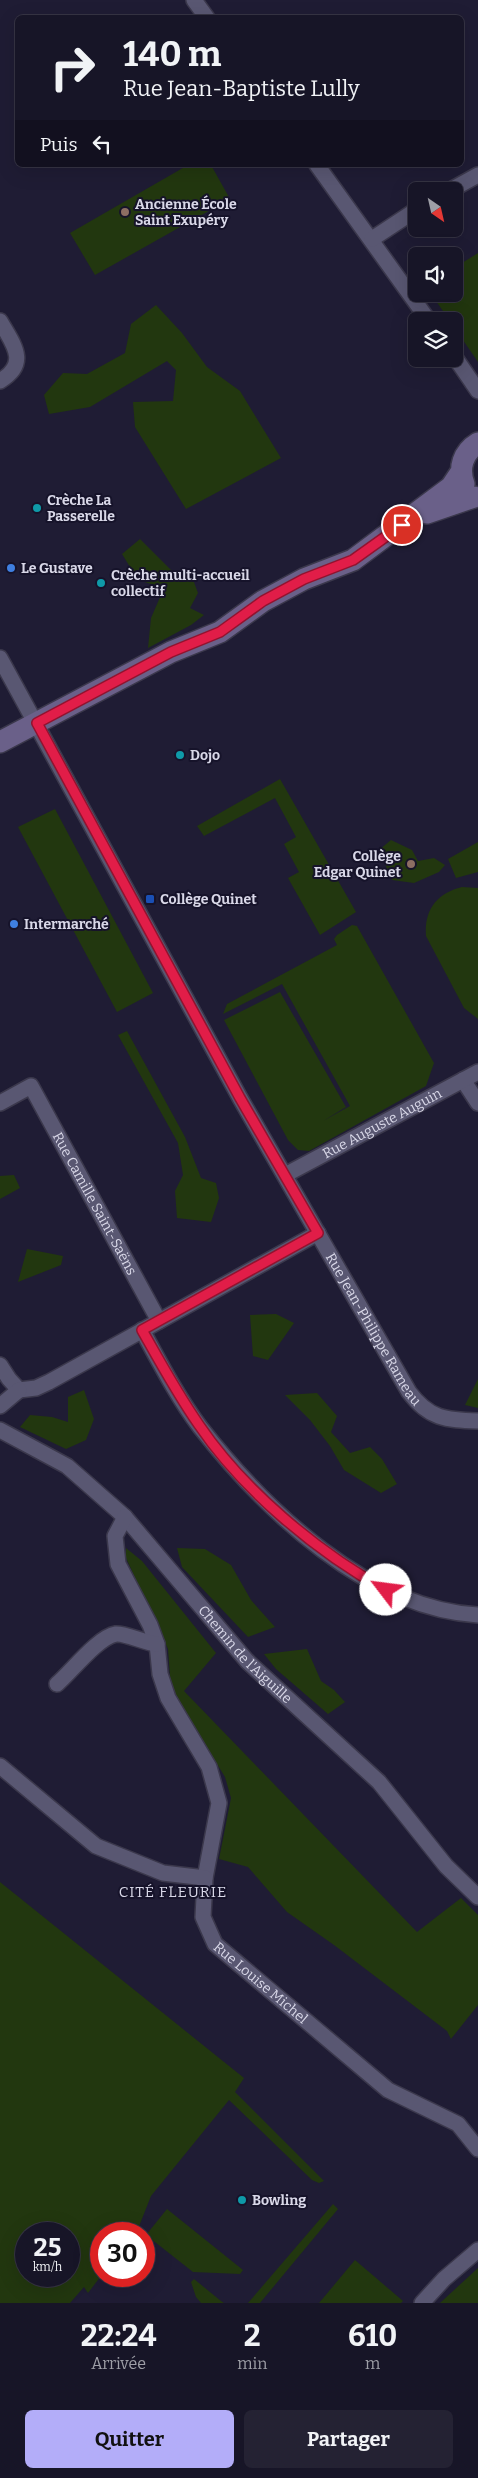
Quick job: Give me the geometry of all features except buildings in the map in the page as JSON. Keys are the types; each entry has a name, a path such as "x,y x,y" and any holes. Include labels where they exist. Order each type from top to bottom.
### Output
{"street":[{"path":"194,0 206,15"},
{"path":"318,167 423,312"},
{"path":"463,183 478,175"},
{"path":"372,239 408,215"},
{"path":"0,321 14,346 18,364 14,372 0,381"},
{"path":"462,367 478,391"},
{"path":"0,742 171,652 215,618 263,601 304,579 353,560 451,487 461,472 466,454 478,443"},
{"path":"402,525 438,509 476,498 465,485 461,472"},
{"name":"Rue Jean-Philippe Rameau","path":"0,658 240,1098 286,1175 409,1392 418,1403 436,1417 451,1420 478,1421"},
{"name":"Rue Auguste Auguin","path":"286,1175 478,1072"},
{"path":"463,1080 478,1103"},
{"name":"Rue Camille Saint-Saëns","path":"0,1103 31,1086 159,1321"},
{"path":"0,1406 19,1390 36,1388 49,1382 318,1233"},
{"path":"142,1330 200,1426 259,1495 292,1524 334,1557 402,1598 431,1609 478,1614"},
{"path":"0,1365 19,1390"},
{"name":"Chemin de l'Aiguille","path":"3,1434 67,1466 125,1517 247,1662 379,1782 446,1866 478,1897"},
{"name":"Rue Louise Michel","path":"125,1517 114,1536 118,1564 150,1625 157,1644 160,1674 168,1698 209,1767 219,1803 205,1878 203,1917 215,1944 388,2090 458,2124 478,2149"},
{"path":"57,1684 73,1671 98,1644 116,1634 131,1637 142,1642 157,1644"},
{"path":"0,1766 96,1846 163,1872 205,1878"},
{"path":"422,2303 444,2279 478,2250"}],"green space":[{"path":"185,167 212,167 230,199 95,275 70,233"},
{"path":"478,253 478,362 463,340 463,312 444,312 437,302 463,302 463,262"},
{"path":"156,305 182,333 207,367 240,391 281,458 186,509 135,427 133,402 173,401 176,370 167,361 90,407 49,414 44,395 63,373 87,374 125,353 131,324"},
{"path":"140,539 178,577 191,574 198,593 190,608 204,615 191,625 148,648 151,618 164,588 138,580 122,554"},
{"path":"280,779 356,912 320,935 288,878 299,872 284,844 296,837 275,798 204,836 197,826"},
{"path":"55,809 153,993 117,1012 18,827"},
{"path":"391,840 412,850 418,861 434,858 445,865 439,872 414,883 392,880 379,850"},
{"path":"478,842 478,872 456,878 448,859"},
{"path":"462,887 478,888 478,1019 464,1008 426,936 427,918 434,904 439,898"},
{"path":"352,925 357,926 434,1063 426,1086 309,1151 298,1150 288,1140 224,1020 280,992 346,1107 323,1121 350,1106 282,984 223,1014 227,1004 337,945 334,939 337,935"},
{"path":"127,1031 185,1137 201,1178 216,1183 219,1198 211,1222 177,1218 175,1191 183,1175 178,1143 118,1035"},
{"path":"14,1175 20,1188 0,1199 0,1176"},
{"path":"27,1249 63,1256 61,1265 18,1282"},
{"path":"276,1314 294,1323 268,1360 253,1356 250,1315"},
{"path":"478,1379 478,1408 465,1405"},
{"path":"84,1390 94,1419 86,1440 66,1449 20,1427 30,1415 52,1417 68,1422 68,1397"},
{"path":"317,1393 337,1416 331,1432 350,1453 370,1447 382,1459 397,1484 381,1493 344,1470 330,1446 310,1420 285,1395"},
{"path":"126,1548 142,1561 216,1653 184,1691 417,1932 461,1898 478,1915 478,2005 451,2039 447,2031 334,1945 287,1912 248,1867 219,1859 231,1798 225,1777 171,1689 168,1649 126,1558"},
{"path":"177,1548 205,1549 231,1565 251,1600 275,1627 248,1637 182,1567"},
{"path":"307,1649 321,1681 334,1690 345,1702 328,1714 276,1669 264,1654"},
{"path":"0,1882 244,2078 235,2092 324,2181 319,2183 312,2180 229,2100 151,2196 141,2222 90,2222 90,2287 93,2287 88,2293 84,2287 70,2303 0,2303"},
{"path":"333,2204 338,2209 260,2303 248,2303"},
{"path":"167,2209 243,2270 240,2274 193,2272 155,2242 155,2224"},
{"path":"355,2260 403,2301 401,2303 319,2303"},
{"path":"478,2268 478,2303 440,2303"},
{"path":"194,2279 224,2303 201,2303 196,2297 191,2282"}],"place":[{"name":"Ancienne École Saint Exupéry","path":"125,212"},
{"name":"Crèche La Passerelle","path":"37,508"},
{"name":"Le Gustave","path":"11,568"},
{"name":"Crèche multi-accueil collectif","path":"101,583"},
{"name":"Dojo","path":"180,755"},
{"name":"Collège Edgar Quinet","path":"411,864"},
{"name":"Collège Quinet","path":"150,899"},
{"name":"Intermarché","path":"14,924"},
{"name":"Bowling","path":"242,2200"}],"district":[{"name":"CITÉ FLEURIE","path":"173,1892"}],"route":[{"path":"386,1590 334,1557 259,1495 200,1426 142,1330 318,1233 240,1098 37,723 171,652 220,632 263,601 304,579 353,560 402,525"}]}
